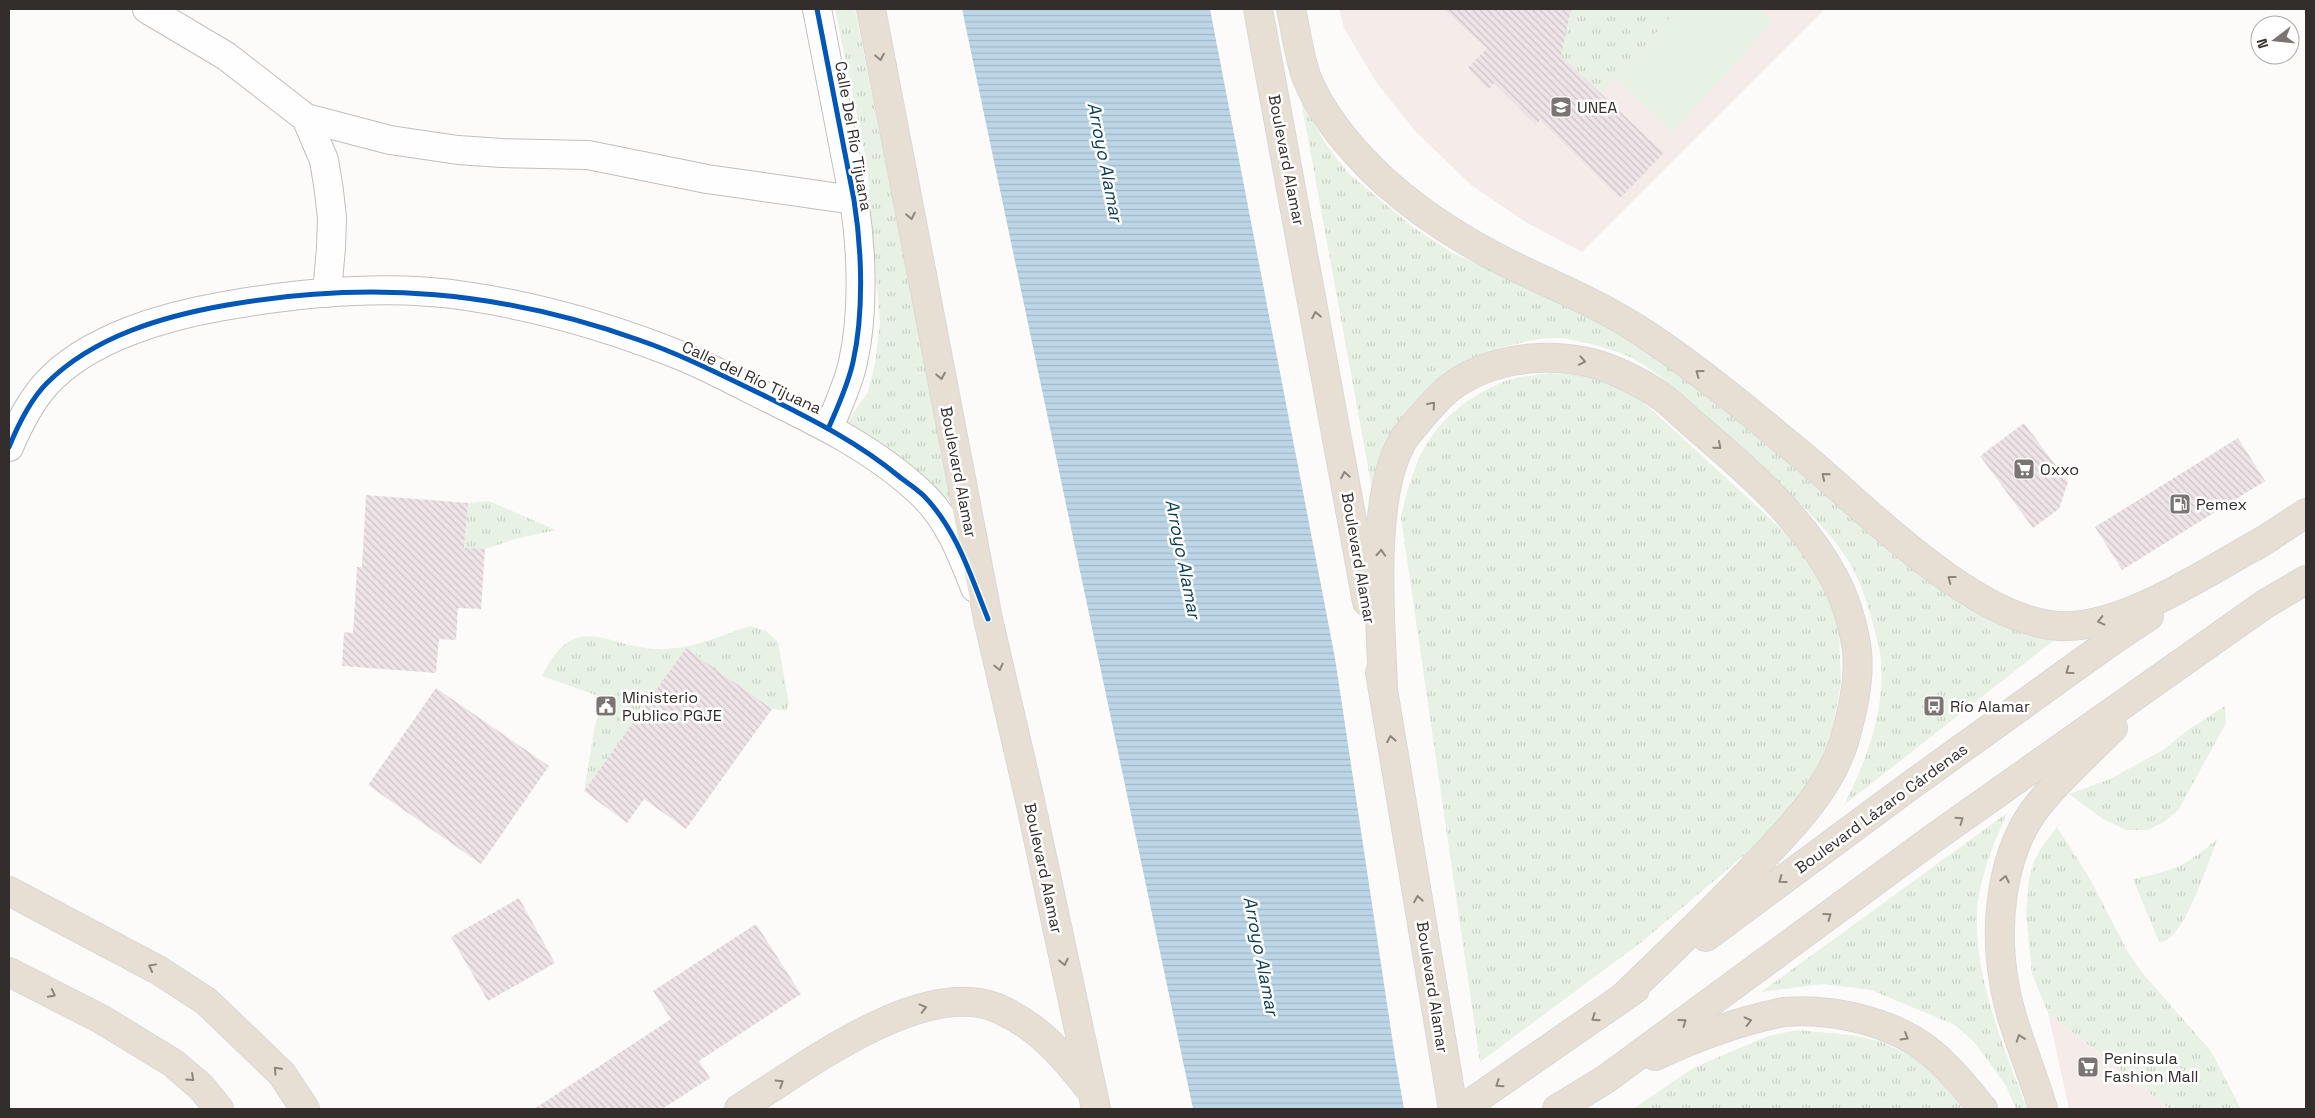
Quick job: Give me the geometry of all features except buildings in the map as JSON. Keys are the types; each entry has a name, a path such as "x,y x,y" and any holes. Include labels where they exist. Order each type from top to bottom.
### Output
{"highway":[{"name":"Boulevard Alamar","path":"871,9 988,620 1029,796 1094,1100"},
{"name":"Boulevard Alamar","path":"1258,9 1383,689 1453,1109"},
{"path":"1272,9 1283,140"},
{"path":"1291,9 1305,73 1316,97 1342,135 1386,182 1452,233 1511,265 1581,298 1648,336 1724,392 1915,552 1981,600 2019,618 2058,626 2083,625 2114,618 2145,606 2270,537"},
{"path":"1383,689 1380,576 1382,516 1388,477 1402,441 1436,400 1460,380 1495,365 1528,359 1565,358 1596,364 1625,376 1657,393 1732,458 1785,511 1818,551 1834,578 1849,617 1857,652 1857,686 1842,746 1821,789 1784,835 1719,905 1620,999"},
{"name":"Boulevard Lázaro Cárdenas","path":"1462,1109 1620,999 2110,642 2306,513"},
{"path":"1557,1109 1606,1079 1923,846 2265,604 2306,580"},
{"path":"2043,1109 2004,982 2000,949 2000,917 2003,886 2009,862 2020,836 2038,806 2074,766 2127,715 2265,604"},
{"path":"9,891 158,970 206,1002 282,1074 305,1109"},
{"path":"9,972 101,1019 174,1063 201,1087 219,1109"},
{"path":"739,1109 833,1050 890,1019 923,1007 954,1002 975,1003 995,1007 1034,1029 1055,1047 1094,1100"},
{"path":"1606,1079 1679,1045 1731,1025 1783,1012 1822,1012 1860,1020 1897,1032 1927,1050 1958,1077 1983,1109"}],"street":[{"path":"147,9 226,56 306,118 390,140 475,151 588,155 707,179 854,200"},
{"name":"Calle Del Río Tijuana","path":"817,9 858,223 859,305 856,338 847,382 828,427 882,462 924,496 958,545 988,620"},
{"path":"306,118 324,160 329,191 332,218 332,248 327,293"},
{"name":"Calle del Río Tijuana","path":"9,447 17,427 46,384 94,348 137,329 189,312 259,300 327,293 383,291 464,296 516,305 638,339 686,358 828,427"}],"shaded area":[{"name":"UNEA","path":"1339,9 1825,9 1582,252 1527,223 1471,185 1415,131 1376,82 1344,28"},
{"name":"Peninsula Fashion Mall","path":"2048,1013 2063,1025 2170,1109 2069,1109"}],"green space":[{"path":"835,9 855,9 953,504 900,459 844,426 868,392 875,364 880,323 867,165"},
{"path":"1571,9 1678,9 1601,93 1561,56"},
{"path":"1678,9 1759,9 1773,21 1673,132 1615,79"},
{"path":"1300,95 1325,143 1348,173 1414,228 1451,252 1518,283 1548,294 1631,340 1662,360 1963,606 2027,636 2053,641 1844,805 1873,735 1882,679 1879,645 1859,581 1851,566 1825,529 1689,400 1643,364 1613,350 1584,342 1559,338 1510,345 1460,365 1434,383 1408,410 1387,442 1372,489"},
{"path":"1552,373 1588,377 1618,388 1640,399 1798,544 1824,587 1839,630 1841,683 1828,749 1808,789 1767,836 1643,941 1480,1062 1401,518 1414,472 1422,453 1432,435 1445,420 1480,393 1503,382 1521,377"},
{"path":"489,501 556,530 515,539 485,549 464,548 468,503"},
{"path":"750,626 766,631 778,642 789,704 786,711 772,709 686,648 584,791 595,725 604,698 542,676 555,655 568,642 581,637 595,637 645,648 665,649 698,644"},
{"path":"2225,706 2226,723 2178,811 2164,822 2148,830 2126,830 2103,819 2069,794 2110,779 2163,750 2189,729"},
{"path":"2007,813 1991,851 1980,891 1977,919 1978,942 1986,991 1993,1016 2027,1109 2016,1109 2006,1086 1975,1043 1955,1025 1871,990 1823,984 1761,992"},
{"path":"2057,827 2089,877 2129,954 2145,976 2211,1051 2241,1109 2170,1109 2048,1013 2032,974 2026,914 2029,879 2034,861 2043,845"},
{"path":"2218,838 2186,915 2178,929 2168,939 2159,942 2133,879 2179,866 2198,855"},
{"path":"1797,1030 1851,1035 1880,1041 1927,1064 1972,1109 1633,1109 1693,1068 1768,1036"}],"water":[{"name":"Arroyo Alamar","path":"962,9 1210,9 1335,658 1404,1109 1193,1109"}],"cycle path":[{"path":"817,9 854,200 859,240 861,281 859,323 853,362 846,387 829,427"},
{"path":"9,447 30,405 47,383 86,353 108,341 155,322 227,305 280,297 333,293 384,292 486,301 537,310 588,323 672,352 767,397 853,443 916,489 936,509 962,554 988,619"}],"place":[{"name":"UNEA","path":"1561,107"},
{"name":"Oxxo","path":"2024,469"},
{"name":"Pemex","path":"2180,504"},
{"name":"Ministerio Publico PGJE","path":"606,706"},
{"name":"Río Alamar","path":"1934,706"},
{"name":"Peninsula Fashion Mall","path":"2088,1067"}]}
